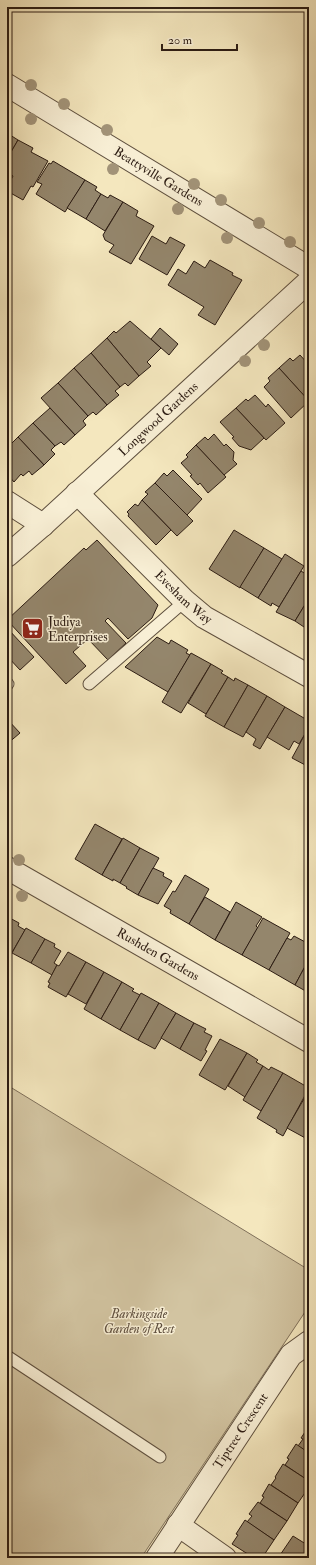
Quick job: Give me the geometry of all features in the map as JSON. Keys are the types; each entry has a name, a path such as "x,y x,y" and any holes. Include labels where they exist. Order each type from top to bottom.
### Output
{"street":[{"name":"Beattyville Gardens","path":"7,85 309,268"},
{"name":"Longwood Gardens","path":"7,556 43,525 309,281"},
{"name":"Evesham Way","path":"78,492 185,601 204,617 309,676"},
{"path":"9,506 43,525"},
{"name":"Rushden Gardens","path":"7,868 309,1041"},
{"name":"Tiptree Crescent","path":"157,1558 291,1356 309,1342"},
{"path":"178,1525 225,1558"}],"lane":[{"path":"90,684 185,601"},
{"path":"7,1356 160,1457"}],"green space":[{"name":"Barkingside Garden of Rest","path":"7,1085 309,1270 309,1306 141,1558 7,1558"}],"building":[{"path":"7,133 18,140 7,159"},
{"path":"18,140 33,148 31,152 48,161 33,187 31,186 23,200 7,191 7,187 13,176 7,172 7,159"},
{"path":"53,161 85,180 65,212 36,194 42,184 37,182 49,163 51,164"},
{"path":"85,180 97,187 95,190 101,194 86,219 67,208"},
{"path":"101,194 108,198 110,195 123,202 105,231 86,219"},
{"path":"123,202 138,211 136,216 154,226 131,264 109,252 114,245 105,240 103,235"},
{"path":"152,236 166,244 170,237 185,245 167,275 139,259"},
{"path":"210,260 242,280 215,325 198,315 204,307 168,285 178,269 186,274 194,261 205,268"},
{"path":"130,321 161,348 147,362 151,366 139,376 107,338 114,331 116,333"},
{"path":"160,328 178,344 169,355 151,339"},
{"path":"107,338 139,376 128,386 125,383 120,387 91,353"},
{"path":"91,353 120,387 115,391 119,395 107,405 74,368"},
{"path":"300,355 309,365 309,401 279,368 290,358 293,361"},
{"path":"74,368 107,405 96,415 93,412 88,416 58,383"},
{"path":"279,368 309,401 291,418 264,387 270,381 268,378"},
{"path":"58,383 88,416 83,421 86,425 75,435 41,398"},
{"path":"255,395 266,407 268,404 285,423 266,440 236,408 246,399 248,401"},
{"path":"50,408 75,435 64,445 61,442 55,446 33,423"},
{"path":"236,408 264,438 251,450 239,446 232,438 234,437 220,422"},
{"path":"33,423 55,446 51,450 55,454 44,465 18,437"},
{"path":"214,434 224,446 226,444 234,452 233,460 237,464 224,475 196,445 205,437 208,440"},
{"path":"18,437 44,465 32,475 29,471 23,476 21,474 14,482 7,474 7,448"},
{"path":"196,445 226,477 208,493 200,483 198,485 190,476 192,475 181,463 188,457 186,455"},
{"path":"173,470 202,499 187,515 155,483 164,473 167,476"},
{"path":"155,483 193,521 177,536 142,500 148,494 145,492"},
{"path":"142,500 171,530 156,545 128,516 129,514 127,512 135,504 138,506"},
{"path":"234,530 264,548 240,588 209,569"},
{"path":"97,540 158,605 152,618 128,639 108,618 105,621 126,643 108,660 88,639 73,652 86,666 66,684 7,620 84,548 86,550"},
{"path":"264,548 282,559 258,598 240,587"},
{"path":"285,554 304,566 279,607 272,603 271,606 258,598"},
{"path":"301,571 309,576 309,598 295,621 276,612"},
{"path":"309,598 309,627 307,629 295,621"},
{"path":"7,629 34,657 20,670 7,656"},
{"path":"157,637 169,644 171,640 188,650 186,653 190,655 168,692 125,667"},
{"path":"191,653 211,664 181,713 162,702"},
{"path":"211,664 223,671 221,673 228,677 206,714 188,703"},
{"path":"228,677 234,681 235,678 248,685 224,727 205,716"},
{"path":"248,685 267,696 243,737 224,727"},
{"path":"267,696 285,707 260,749 253,745 256,739 246,732"},
{"path":"285,707 309,721 309,727 299,744 294,741 289,750 267,737"},
{"path":"7,719 20,733 7,744"},
{"path":"309,727 309,767 292,758"},
{"path":"95,824 122,839 102,875 75,859"},
{"path":"123,838 140,848 120,883 102,875"},
{"path":"140,848 159,858 138,895 120,883"},
{"path":"153,868 164,873 163,876 172,881 158,904 138,895"},
{"path":"185,875 209,889 189,924 170,913 171,910 164,906 173,891 175,892"},
{"path":"205,897 230,912 215,940 189,924"},
{"path":"236,902 262,917 256,926 258,928 242,955 215,940"},
{"path":"8,917 19,923 18,926 25,930 7,961"},
{"path":"263,918 290,933 269,970 242,955"},
{"path":"26,928 45,939 31,963 12,953"},
{"path":"294,936 309,944 309,959 295,985 269,970 287,938 291,940"},
{"path":"45,939 55,944 54,947 61,951 54,963 57,965 52,975 31,963"},
{"path":"68,952 86,962 66,997 48,987 50,983 48,982 57,965 59,966"},
{"path":"309,959 309,993 295,985"},
{"path":"86,962 104,972 86,1004 68,994"},
{"path":"104,972 122,982 101,1019 84,1009"},
{"path":"122,982 134,989 132,991 140,995 120,1030 101,1019"},
{"path":"141,993 159,1003 138,1040 120,1030"},
{"path":"159,1003 176,1013 155,1049 138,1040"},
{"path":"176,1013 194,1023 180,1049 161,1038"},
{"path":"194,1023 206,1029 204,1032 212,1036 205,1050 207,1051 201,1061 180,1049"},
{"path":"220,1039 247,1053 225,1090 199,1075"},
{"path":"247,1053 258,1060 256,1062 263,1066 245,1097 228,1086"},
{"path":"263,1066 269,1070 271,1067 283,1073 261,1111 243,1100"},
{"path":"283,1073 309,1088 283,1136 276,1132 277,1130 257,1118"},
{"path":"309,1092 309,1140 287,1128"},
{"path":"309,1426 309,1453 298,1446 303,1439 301,1438"},
{"path":"296,1444 309,1453 309,1481 285,1465 289,1459 287,1458"},
{"path":"283,1464 309,1481 309,1487 298,1503 271,1485"},
{"path":"269,1484 298,1503 287,1521 260,1503"},
{"path":"258,1502 287,1521 274,1540 247,1522 252,1516 249,1514"},
{"path":"245,1520 274,1540 262,1558 254,1558 232,1544 238,1535 236,1534"},
{"path":"293,1536 309,1546 301,1558 278,1558"},
{"path":"309,1547 309,1558 301,1558"}],"place":[{"name":"Judiya Enterprises","path":"32,629"}]}
